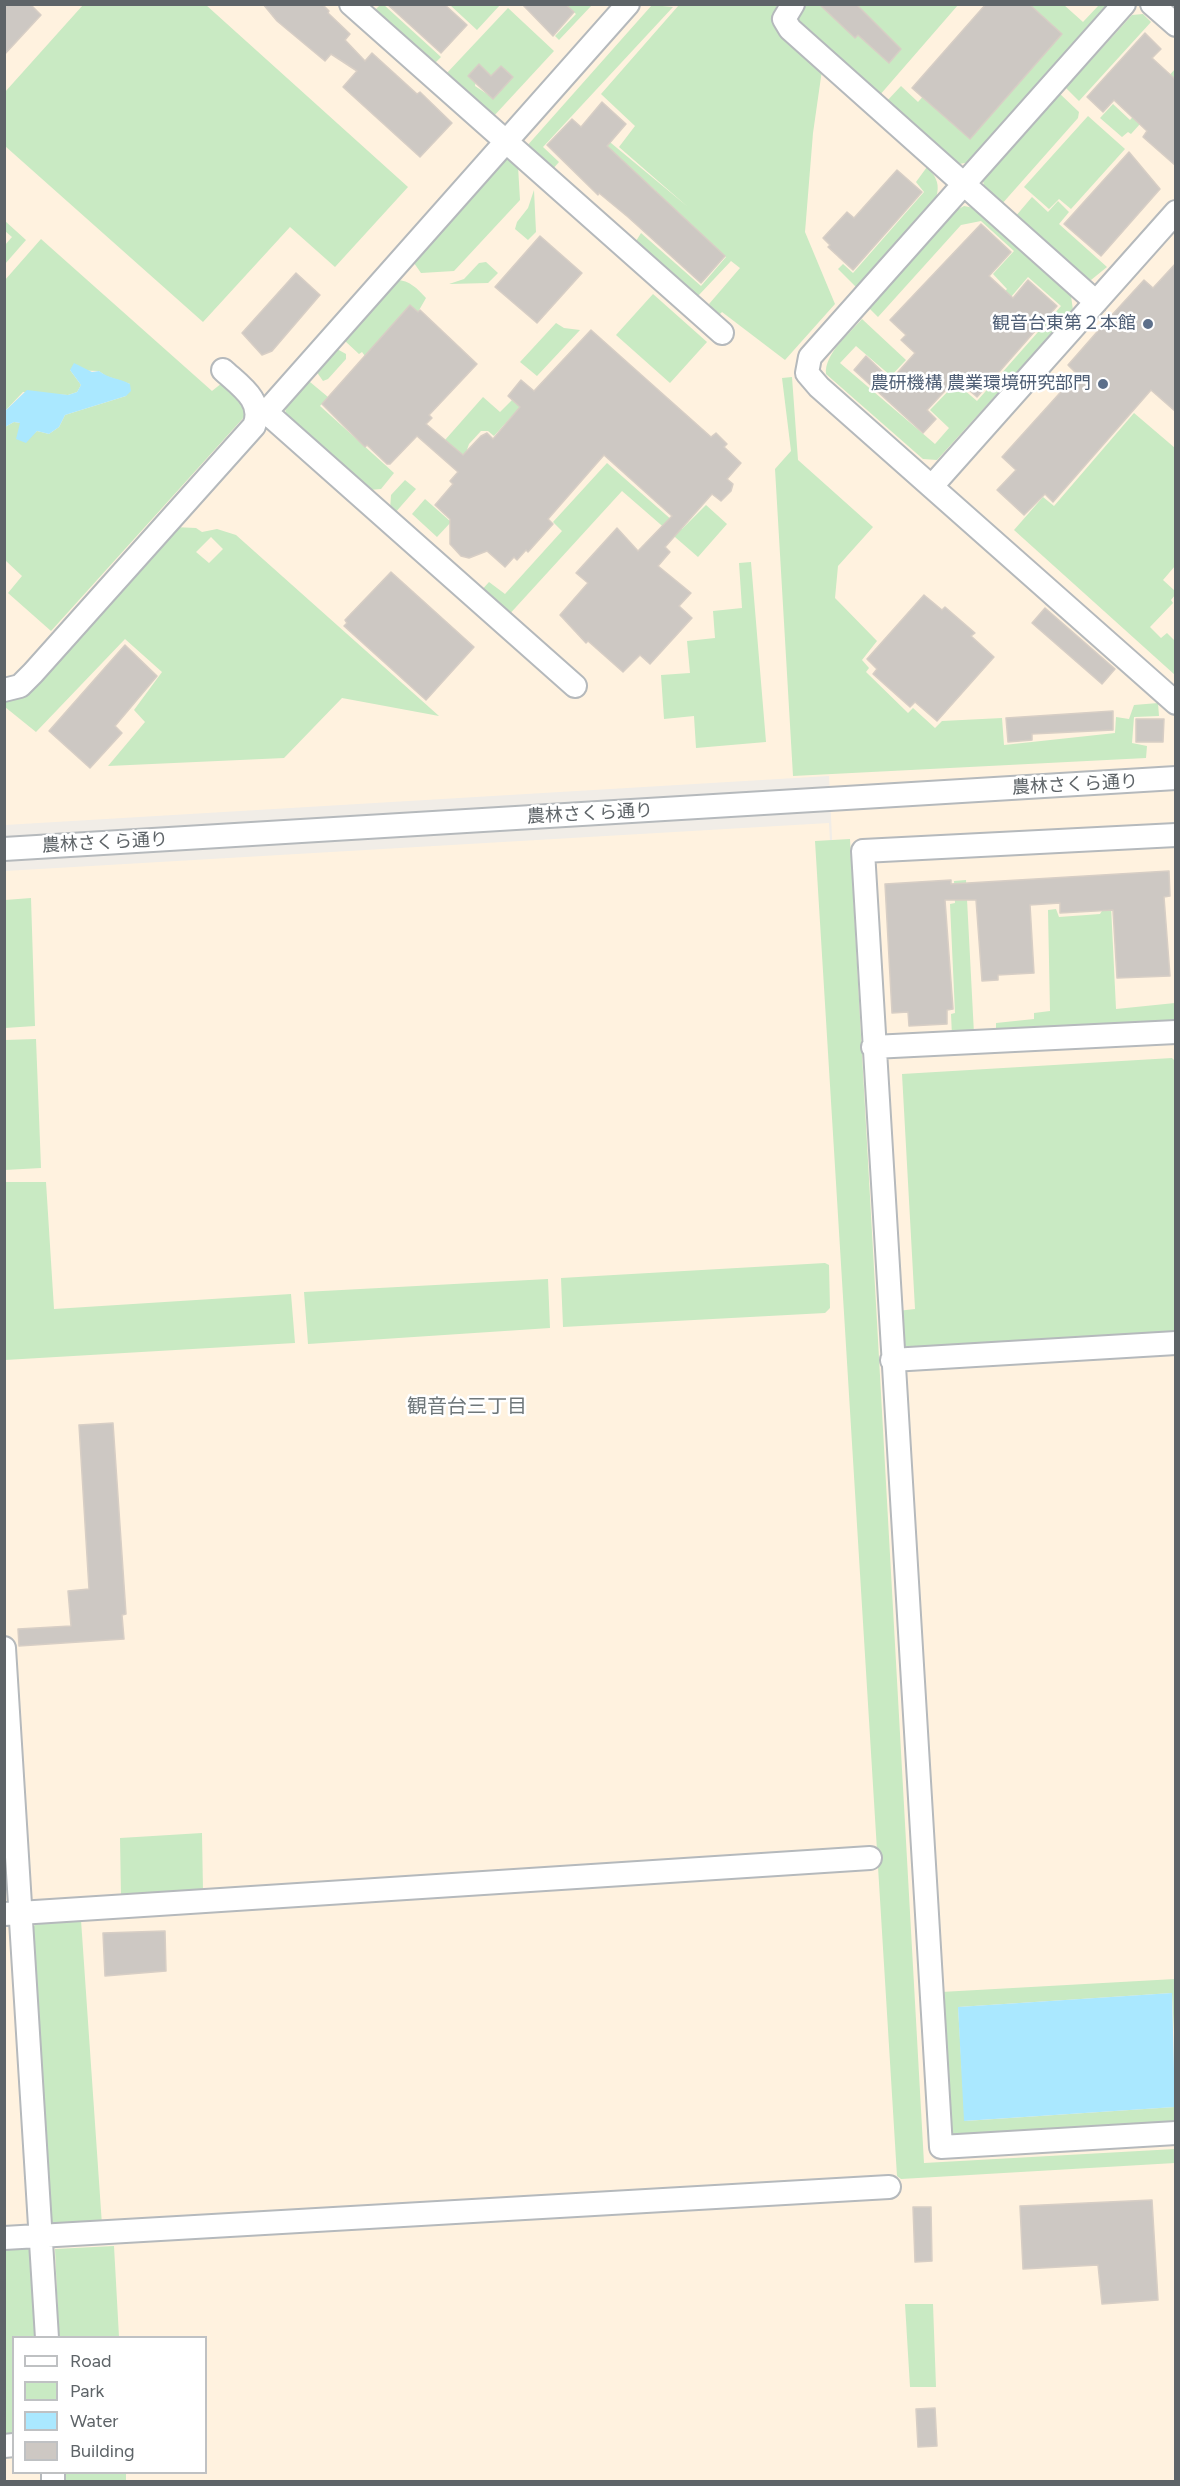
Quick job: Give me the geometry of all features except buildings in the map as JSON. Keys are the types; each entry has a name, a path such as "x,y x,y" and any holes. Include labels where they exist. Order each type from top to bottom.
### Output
{"street":[{"path":"351,4 722,333"},
{"path":"4,690 20,686 33,673 254,426 262,411 628,4"},
{"path":"793,4 784,19 790,29 1096,302"},
{"path":"1124,4 810,357 806,365 811,380 1176,703"},
{"path":"1152,4 1176,26"},
{"path":"932,486 1176,212"},
{"path":"223,370 262,411 575,686"},
{"name":"農林さくら通り","path":"4,849 1176,778"},
{"path":"1176,835 863,851 941,2147 1176,2133"},
{"path":"873,1047 1176,1032"},
{"path":"892,1360 1176,1343"},
{"path":"4,1648 13,1913 42,2236 47,2336"},
{"path":"13,1913 870,1858"},
{"path":"4,2238 890,2187"}],"shaded area":[{"path":"5,5 1175,5 1175,2481 5,2481 5,871 829,823 872,1649 829,776 5,825"}],"green space":[{"path":"83,5 206,5 408,187 335,267 290,227 203,322 5,146 5,92"},
{"path":"380,5 384,5 441,57 433,65 374,11"},
{"path":"450,5 500,5 477,30"},
{"path":"566,5 592,5 559,40 555,36 576,14"},
{"path":"652,5 673,7 543,147 559,162 551,171 526,147"},
{"path":"679,5 776,5 777,25 822,70 813,133 805,232 835,304 785,360 722,312 718,316 709,304 740,268 731,261 698,296 689,296 633,246 641,233 701,286 726,257 656,196 633,221 630,219 656,191 602,143 605,138 688,207 619,147 635,126 601,94"},
{"path":"805,5 958,5 879,96 802,28 797,19"},
{"path":"1005,5 1064,5 1083,22 1099,5 1111,5 971,162 959,164 886,102 901,86 918,102"},
{"path":"508,8 554,51 492,118 446,74","holes":["479,64 491,76 501,66 513,77 493,98 475,86"]},
{"path":"1143,14 1151,22 1079,101 1066,88 1132,15"},
{"path":"1175,69 1175,85 1131,134 1128,132 1122,137 1100,118 1113,104 1130,120"},
{"path":"1059,93 1079,112 1078,118 1001,205 985,190 983,181 987,173"},
{"path":"1088,116 1125,149 1071,209 1059,199 1049,209 1024,187"},
{"path":"508,157 518,166 520,200 454,271 421,273 414,263 501,159"},
{"path":"927,167 937,181 936,198 857,288 838,269 843,264 853,273 924,192 916,182"},
{"path":"534,190 536,232 528,240 515,229 517,222 528,208"},
{"path":"1032,197 1048,212 1058,201 1069,212 1059,224 1107,267 1091,280 1079,277 1015,217"},
{"path":"964,206 974,208 1071,296 1073,310 937,460 923,459 826,374 829,359 845,337 862,319 906,360 891,376 856,346 840,363 935,444 949,428 930,410 956,383 977,401 1061,306 1028,277 942,378 934,372 1007,289 993,274 1014,251 981,221 961,225 878,317 869,308 955,211"},
{"path":"5,221 26,240 5,264 5,245 12,237 5,231"},
{"path":"41,239 212,391 222,383 245,404 245,416 51,631 8,593 22,576 5,560 5,427 14,422 20,423 20,428 31,436 37,431 49,434 59,427 65,415 126,396 130,384 106,376 99,371 70,370 81,385 77,392 68,395 23,392 5,411 5,280"},
{"path":"486,262 498,273 488,283 449,284 464,279 479,263"},
{"path":"397,280 409,283 426,298 418,312 410,305 365,356 362,352 359,354 345,341 345,337"},
{"path":"653,294 707,342 670,383 616,335"},
{"path":"556,323 564,328 580,330 537,376 520,362"},
{"path":"337,349 346,354 346,359 328,379 323,381 316,371 331,352"},
{"path":"792,377 798,460 873,527 838,566 835,598 877,641 862,660 869,668 866,672 908,713 913,708 935,728 942,721 1002,718 1004,745 1115,733 1116,717 1129,719 1134,705 1158,703 1159,716 1134,717 1132,743 1147,746 1146,758 793,776 775,469 791,451 782,378"},
{"path":"310,382 328,397 320,406 394,473 381,489 369,490 286,415 285,407 303,384"},
{"path":"483,397 500,412 512,400 520,407 494,436 488,431 481,431 469,444 459,473 452,446 445,440"},
{"path":"1134,413 1175,448 1175,566 1163,580 1175,591 1175,595 1171,600 1173,603 1150,627 1161,638 1167,633 1175,641 1175,675 1014,530 1043,497 1054,506"},
{"path":"607,463 682,529 706,505 727,524 698,557 622,491 506,618 480,592 489,582 505,594 562,531 553,522"},
{"path":"405,480 416,489 394,514 390,510 391,495"},
{"path":"425,499 451,522 437,537 412,514"},
{"path":"174,527 196,528 202,532 217,529 236,535 439,716 342,698 284,758 108,766 145,722 134,710 162,672 125,639 36,732 5,707 5,699","holes":["211,537 223,549 209,563 196,552"]},
{"path":"751,562 766,742 696,748 694,716 664,719 661,675 690,673 687,641 715,638 713,611 742,608 739,563"},
{"path":"850,839 924,2163 1175,2149 1175,2163 901,2179 897,2176 815,841"},
{"path":"966,880 974,1034 952,1036 951,1014 955,1013 950,904 955,903 954,881"},
{"path":"31,898 35,1026 5,1028 5,900"},
{"path":"1105,906 1111,906 1116,1009 1175,1003 1175,1023 996,1033 996,1023 1034,1019 1034,1013 1050,1011 1048,910 1056,909 1059,917 1100,914"},
{"path":"36,1039 41,1168 5,1170 5,1040"},
{"path":"1172,1058 1175,1061 1175,1332 911,1349 906,1346 899,1333 897,1311 915,1309 902,1074"},
{"path":"5,1182 46,1182 54,1309 291,1294 295,1343 5,1360"},
{"path":"825,1263 829,1265 830,1308 825,1313 563,1327 561,1278"},
{"path":"548,1279 550,1328 308,1344 304,1292"},
{"path":"202,1833 203,1892 121,1897 120,1838"},
{"path":"81,1920 102,2225 52,2228 32,1928 37,1923"},
{"path":"1175,1979 1175,2052 1172,1993 958,2007 965,2121 1175,2107 1175,2123 949,2136 941,1992"},
{"path":"114,2246 119,2336 59,2336 55,2249"},
{"path":"27,2248 34,2254 35,2336 12,2336 12,2438 5,2439 5,2249"},
{"path":"905,2304 933,2304 936,2387 910,2387"},
{"path":"65,2474 126,2474 126,2481 66,2481"}],"water":[{"path":"74,363 92,372 99,371 130,384 131,391 126,396 65,415 59,427 49,434 37,431 26,443 16,439 20,423 14,422 5,427 5,411 27,390 68,395 77,392 81,385 70,370"},
{"path":"1172,1993 1175,2107 964,2121 958,2007"}],"place":[{"name":"観音台東第２本館","path":"1148,324"},
{"name":"農研機構 農業環境研究部門","path":"1103,384"}],"district":[{"name":"観音台三丁目","path":"467,1407"}]}
